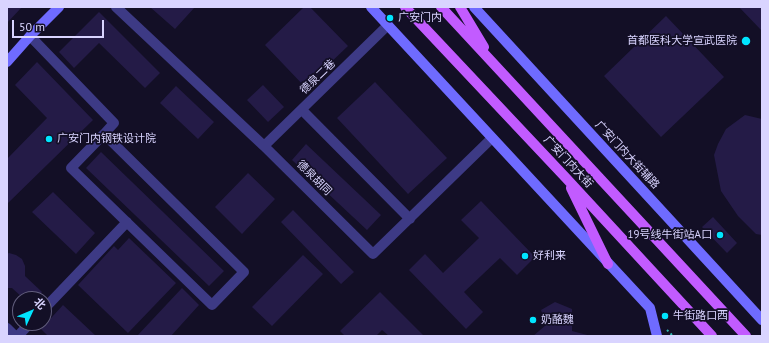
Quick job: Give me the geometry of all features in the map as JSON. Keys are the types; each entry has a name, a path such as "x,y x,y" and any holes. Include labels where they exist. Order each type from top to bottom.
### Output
{"main road":[{"name":"广安门内大街","path":"405,7 712,336"},
{"name":"广安门内大街","path":"441,7 746,336"},
{"path":"460,7 495,65"},
{"path":"566,178 608,264"}],"street":[{"path":"7,62 59,7"},
{"name":"德泉胡同","path":"116,7 264,146 373,254 492,138"},
{"path":"371,7 650,308 657,336"},
{"name":"广安门内大街辅路","path":"474,7 762,320"},
{"name":"德泉二巷","path":"264,146 388,25"},
{"path":"30,36 114,123 71,168 212,305 244,272 104,134"},
{"path":"302,110 410,219"},
{"path":"52,301 127,222"},
{"path":"7,328 15,336"}],"building":[{"path":"7,7 22,7 7,23"},
{"path":"150,7 195,7 175,29"},
{"path":"304,7 310,7 348,46 305,87 265,45"},
{"path":"739,7 762,7 762,31"},
{"path":"99,12 160,73 145,88 99,43 74,68 59,52"},
{"path":"666,16 724,77 661,137 604,76"},
{"name":"广安门内钢铁设计院","path":"37,62 93,120 7,204 7,159 47,118 15,85"},
{"path":"375,82 447,158 408,194 337,118"},
{"path":"263,85 284,107 268,122 247,100"},
{"path":"176,86 214,122 198,139 160,103"},
{"path":"745,115 762,119 762,235 756,234 738,216 721,191 714,155 726,129"},
{"path":"306,144 381,215 367,230 292,160"},
{"path":"101,152 224,271 209,286 86,168"},
{"path":"248,173 275,199 242,234 215,207"},
{"path":"53,192 95,233 76,254 32,212"},
{"path":"481,201 535,257 517,275 500,258 464,292 483,312 466,329 409,270 425,254 443,273 479,238 461,220"},
{"path":"293,210 354,272 341,284 281,222"},
{"name":"19号线牛街站A口","path":"713,217 737,243 727,253 702,227"},
{"path":"129,238 176,283 128,333 78,285 114,246 118,250"},
{"path":"9,253 16,255 22,259 25,266 25,276 41,291 15,291 12,288 7,288 7,254"},
{"path":"303,255 323,274 272,326 252,307"},
{"path":"182,288 199,305 171,336 137,336"},
{"path":"380,292 424,336 389,336 382,330 376,336 345,336 340,331"},
{"path":"555,302 572,309 572,331 591,336 533,336 546,325 541,310"},
{"path":"63,305 96,336 48,336 43,331 52,331 52,317"}],"place":[{"name":"广安门内","path":"390,18"},
{"name":"首都医科大学宣武医院","path":"746,41"},
{"name":"广安门内钢铁设计院","path":"49,139"},
{"name":"19号线牛街站A口","path":"720,235"},
{"name":"好利来","path":"525,256"},
{"name":"牛街路口西","path":"665,316"},
{"name":"奶酪魏","path":"533,320"}]}
